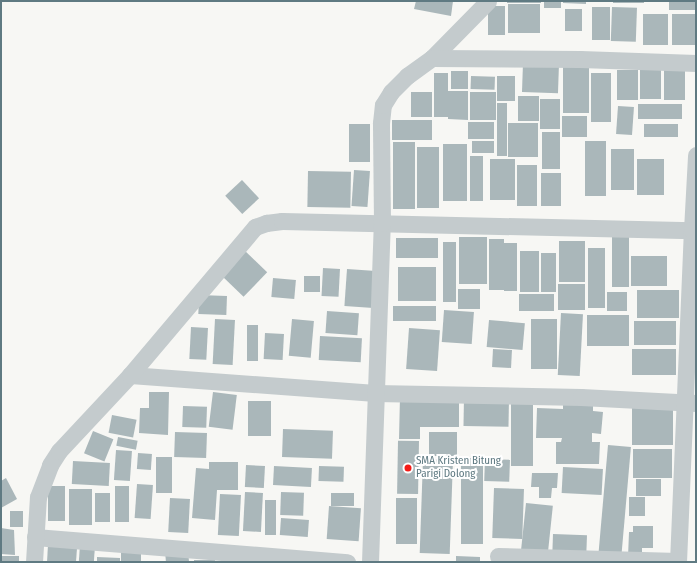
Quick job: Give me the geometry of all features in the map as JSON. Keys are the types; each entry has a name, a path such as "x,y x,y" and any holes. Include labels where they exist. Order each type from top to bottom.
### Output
{"street":[{"path":"370,562 382,223 381,122 384,106 391,92 406,76 432,58 488,1"},
{"path":"432,58 580,59 696,63"},
{"path":"498,556 678,562 690,403 696,155"},
{"path":"34,562 38,497 50,465 59,451 130,374 255,228 266,223 282,221 694,230"},
{"path":"130,374 375,393 581,397 690,403"},
{"path":"35,537 347,562"}],"building":[{"path":"416,1 453,1 451,16 414,9"},
{"path":"507,1 541,1 541,3 507,3"},
{"path":"544,1 561,1 561,8 544,8"},
{"path":"563,1 586,1 586,4 563,3"},
{"path":"613,1 644,1 644,3 613,3"},
{"path":"669,1 696,1 696,10 669,10"},
{"path":"508,4 540,4 540,33 508,33"},
{"path":"488,6 505,6 505,35 488,35"},
{"path":"592,7 610,7 610,40 592,40"},
{"path":"612,7 637,8 636,42 611,41"},
{"path":"565,9 582,9 582,31 565,31"},
{"path":"643,14 668,14 668,45 643,45"},
{"path":"672,14 696,14 696,45 672,45"},
{"path":"523,63 559,64 558,93 522,92"},
{"path":"640,63 661,63 661,99 640,99"},
{"path":"563,67 589,67 589,113 563,113"},
{"path":"664,67 685,67 685,100 664,100"},
{"path":"617,70 638,70 638,100 617,100"},
{"path":"451,71 468,71 468,89 451,89"},
{"path":"434,73 448,73 448,91 468,91 468,120 448,119 448,117 434,117"},
{"path":"591,73 611,73 611,122 591,122"},
{"path":"471,76 495,77 495,90 471,89"},
{"path":"497,76 515,76 515,101 497,101"},
{"path":"411,92 432,92 432,117 411,117"},
{"path":"470,92 496,92 496,120 470,120"},
{"path":"518,96 539,96 539,121 518,121"},
{"path":"540,99 560,99 560,129 540,129"},
{"path":"497,103 507,103 507,156 497,156"},
{"path":"638,104 682,104 682,119 638,119"},
{"path":"618,106 634,107 632,135 616,134"},
{"path":"562,116 587,116 587,137 562,137"},
{"path":"392,120 432,120 432,140 392,140"},
{"path":"468,122 494,122 494,139 468,139"},
{"path":"508,123 538,123 538,157 508,157"},
{"path":"349,124 370,124 370,162 349,162"},
{"path":"644,124 678,124 678,137 644,137"},
{"path":"542,132 560,132 560,169 542,169"},
{"path":"472,141 494,141 494,153 472,153"},
{"path":"585,141 606,141 606,196 585,196"},
{"path":"393,142 415,142 415,209 393,209"},
{"path":"443,144 467,144 467,201 443,201"},
{"path":"417,147 439,147 439,208 417,208"},
{"path":"611,149 634,149 634,190 611,190"},
{"path":"470,156 483,156 483,201 470,201"},
{"path":"490,159 515,159 515,200 490,200"},
{"path":"637,159 664,159 664,195 637,195"},
{"path":"517,165 537,165 537,206 517,206"},
{"path":"354,170 370,171 367,207 351,206"},
{"path":"308,171 351,172 350,208 307,207"},
{"path":"541,173 561,173 561,206 541,206"},
{"path":"242,180 259,198 242,214 225,196"},
{"path":"459,237 487,237 487,284 459,284"},
{"path":"612,237 629,237 629,287 612,287"},
{"path":"396,238 438,238 438,258 396,258"},
{"path":"489,239 504,239 504,290 489,290"},
{"path":"559,241 585,241 585,282 559,282"},
{"path":"443,242 456,242 456,302 443,302"},
{"path":"504,243 517,243 517,291 504,291"},
{"path":"242,248 267,272 244,297 218,272"},
{"path":"588,248 605,248 605,308 588,308"},
{"path":"520,251 539,251 539,292 520,292"},
{"path":"541,253 556,253 556,292 541,292"},
{"path":"631,256 667,256 667,286 631,286"},
{"path":"398,267 436,267 436,301 398,301"},
{"path":"323,268 340,269 339,297 322,296"},
{"path":"347,269 376,271 373,308 344,306"},
{"path":"304,276 320,276 320,292 304,292"},
{"path":"273,278 296,280 294,299 271,297"},
{"path":"558,284 585,284 585,310 558,310"},
{"path":"458,289 480,289 480,309 458,309"},
{"path":"637,290 679,290 679,318 637,318"},
{"path":"607,292 627,292 627,311 607,311"},
{"path":"519,294 554,294 554,311 519,311"},
{"path":"199,295 227,296 226,315 198,314"},
{"path":"393,306 436,306 436,321 393,321"},
{"path":"444,310 474,312 472,344 442,342"},
{"path":"327,311 359,313 357,335 325,333"},
{"path":"561,313 583,314 580,376 558,375"},
{"path":"587,315 629,315 629,346 587,346"},
{"path":"215,319 235,320 233,365 213,364"},
{"path":"292,319 314,321 311,358 289,356"},
{"path":"531,319 557,319 557,369 531,369"},
{"path":"489,320 525,323 523,350 487,347"},
{"path":"634,321 676,321 676,345 634,345"},
{"path":"247,325 258,325 258,361 247,361"},
{"path":"191,327 208,328 206,360 189,359"},
{"path":"409,328 440,330 437,371 406,369"},
{"path":"265,333 284,334 283,360 264,359"},
{"path":"320,336 362,338 361,362 319,360"},
{"path":"493,349 512,350 511,368 492,367"},
{"path":"632,349 676,349 676,375 632,375"},
{"path":"149,392 169,392 168,435 139,433 140,408 149,408"},
{"path":"213,392 237,395 233,430 209,427"},
{"path":"400,396 459,396 459,427 420,427 420,439 399,439"},
{"path":"464,397 509,398 508,427 463,426"},
{"path":"511,397 533,397 533,466 511,466"},
{"path":"248,401 271,401 271,436 248,436"},
{"path":"563,401 593,402 593,411 603,412 601,434 592,433 592,442 600,442 599,464 556,464 556,442 561,442 562,438 536,438 537,408 563,409"},
{"path":"183,406 207,407 206,428 182,427"},
{"path":"632,406 673,406 673,445 632,445"},
{"path":"112,415 137,420 133,437 109,433"},
{"path":"283,429 333,431 332,459 282,457"},
{"path":"93,431 113,439 104,461 84,453"},
{"path":"175,432 207,433 206,458 174,457"},
{"path":"429,432 457,432 457,456 429,456"},
{"path":"118,437 138,441 136,450 116,446"},
{"name":"SMA Kristen Bitung Parigi Dolong","path":"398,441 419,441 418,494 397,494"},
{"path":"608,445 631,447 621,558 598,556"},
{"path":"633,449 672,449 672,478 633,478"},
{"path":"116,450 132,451 130,481 114,480"},
{"path":"138,453 152,454 151,470 137,469"},
{"path":"156,457 172,457 172,493 156,493"},
{"path":"461,458 483,458 483,544 461,544"},
{"path":"423,459 453,460 450,554 420,553"},
{"path":"485,459 510,460 509,482 484,481"},
{"path":"73,461 110,463 109,486 72,484"},
{"path":"209,462 238,462 238,490 217,490 215,520 192,518 196,468 209,469"},
{"path":"246,465 265,466 264,488 245,487"},
{"path":"274,466 312,468 311,487 273,485"},
{"path":"319,466 344,467 343,482 318,481"},
{"path":"563,467 603,469 602,495 562,493"},
{"path":"532,473 558,473 557,488 552,488 551,498 539,498 539,487 531,487"},
{"path":"6,478 17,499 1,508 1,481"},
{"path":"636,479 661,479 661,496 636,496"},
{"path":"137,484 153,485 151,519 135,518"},
{"path":"48,486 65,486 65,521 48,521"},
{"path":"115,486 129,486 129,522 115,522"},
{"path":"494,488 524,489 522,539 492,538"},
{"path":"69,489 92,489 92,525 69,525"},
{"path":"245,492 263,493 261,532 243,531"},
{"path":"281,492 304,493 303,516 280,515"},
{"path":"95,493 110,493 110,522 95,522"},
{"path":"331,493 354,493 354,506 331,506"},
{"path":"220,494 241,495 239,536 218,535"},
{"path":"629,497 645,497 645,516 629,516"},
{"path":"170,498 190,499 188,533 168,532"},
{"path":"396,498 417,498 417,544 396,544"},
{"path":"265,500 276,500 276,535 265,535"},
{"path":"526,503 553,506 548,557 521,554"},
{"path":"329,506 361,508 359,541 327,539"},
{"path":"10,511 23,511 23,527 10,527"},
{"path":"281,518 309,520 308,537 280,535"},
{"path":"633,526 653,526 653,548 642,548 642,557 628,557 629,532 633,532"},
{"path":"1,528 14,530 15,555 1,554"},
{"path":"553,534 587,535 586,556 552,555"},
{"path":"48,545 77,548 76,562 47,562"},
{"path":"80,545 95,546 94,562 79,562"},
{"path":"121,546 141,546 141,562 121,562"},
{"path":"188,550 189,562 166,562 165,552"},
{"path":"1,556 19,556 19,562 1,562"},
{"path":"456,556 480,557 480,562 456,562"},
{"path":"97,557 120,558 120,562 97,562"},
{"path":"194,560 215,560 215,562 194,562"}],"place":[{"name":"SMA Kristen Bitung Parigi Dolong","path":"408,468"}]}
